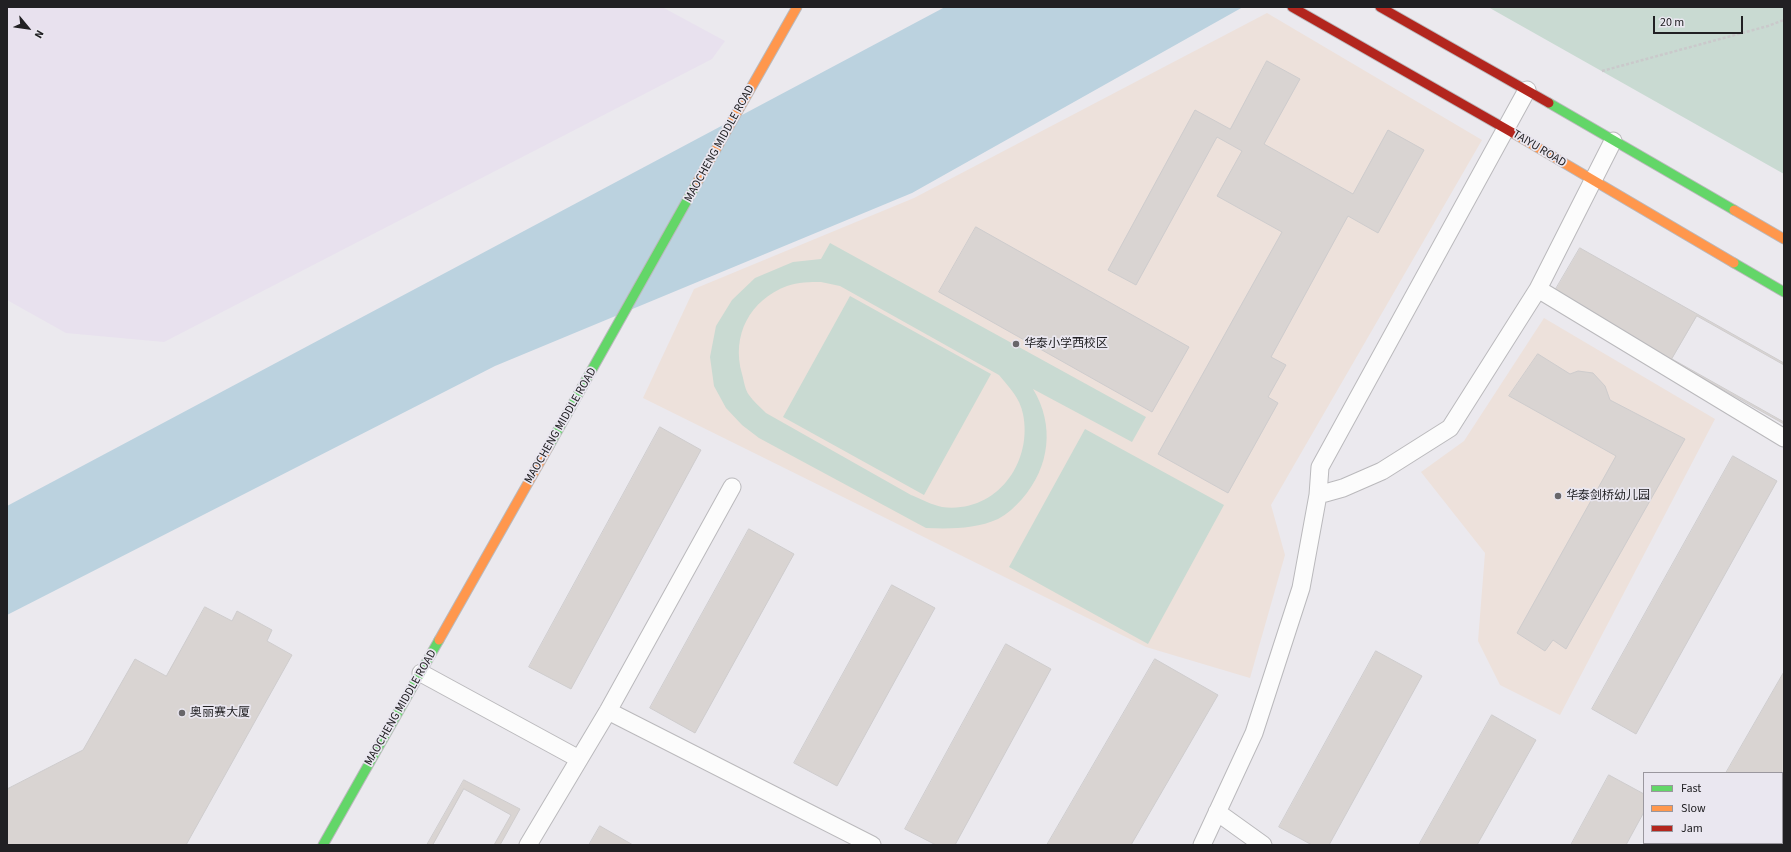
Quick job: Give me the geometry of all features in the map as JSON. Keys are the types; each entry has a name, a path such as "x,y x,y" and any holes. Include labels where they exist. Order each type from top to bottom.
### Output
{"main road":[{"name":"MAOCHENG MIDDLE ROAD","path":"323,845 797,7"},
{"name":"TAIYU ROAD","path":"1292,7 1506,129 1784,292"},
{"path":"1380,7 1527,90 1784,239"}],"lane":[{"path":"1202,845 1254,733 1301,588 1318,495 1320,467 1527,90"},
{"path":"1318,495 1343,488 1382,471 1450,428 1538,289 1613,141"},
{"path":"1538,289 1784,438"},
{"path":"528,845 608,711 732,487"},
{"path":"421,673 579,759"},
{"path":"608,711 872,845"},
{"path":"1217,812 1263,845"}],"path":[{"path":"1602,72 1768,26 1784,20"}],"shaded area":[{"path":"7,7 662,7 725,41 712,59 164,342 66,333 7,300"},
{"path":"1488,7 1784,7 1784,174"},
{"name":"华泰小学西校区","path":"1267,13 1482,140 1271,505 1285,555 1250,678 1146,647 643,398 694,289 914,198"},
{"path":"830,243 1146,417 1132,442 1033,389 1040,403 1044,417 1047,431 1046,446 1044,460 1039,473 1022,499 1005,515 981,525 963,528 926,528 759,438 742,425 726,408 714,386 710,357 716,326 732,300 755,278 793,262 821,259","holes":["804,282 821,282 840,286 999,375 1014,393 1022,408 1023,414 1025,432 1022,450 1016,467 1006,482 994,494 979,502 961,507 942,507 930,503 911,495 766,413 746,391 739,360 739,346 746,321 754,310 763,300 774,292 787,286"]},
{"path":"850,296 991,374 924,495 783,417"},
{"name":"华泰剑桥幼儿园","path":"1544,318 1715,419 1560,715 1500,685 1478,641 1485,553 1421,472 1464,441"},
{"path":"1085,429 1224,505 1148,644 1009,567"}],"water":[{"path":"945,7 1243,7 912,193 495,366 7,615 7,506"}],"building":[{"path":"1267,61 1300,79 1264,144 1353,194 1388,130 1424,150 1378,233 1348,216 1271,357 1286,365 1268,397 1278,403 1228,493 1158,454 1282,232 1217,196 1242,151 1217,137 1136,285 1108,270 1195,110 1230,129"},
{"path":"976,227 1189,347 1152,412 939,292"},
{"path":"1580,248 1784,363 1784,424 1553,294"},
{"path":"1697,316 1784,365 1784,422 1672,359"},
{"path":"1538,354 1570,374 1578,371 1593,373 1605,386 1610,400 1685,439 1566,649 1553,640 1545,651 1517,633 1616,456 1509,396"},
{"path":"660,427 701,450 571,689 529,667"},
{"path":"1733,456 1777,481 1636,734 1592,709"},
{"path":"749,529 794,554 695,733 650,708"},
{"path":"892,585 935,608 837,786 794,763"},
{"name":"奥丽赛大厦","path":"205,607 232,621 237,611 272,630 267,641 292,655 186,845 7,845 7,789 83,750 135,659 166,676"},
{"path":"1006,644 1051,669 955,845 936,845 905,829"},
{"path":"1376,651 1422,676 1329,845 1312,845 1279,827"},
{"path":"1155,659 1218,695 1131,845 1047,845"},
{"path":"1784,672 1783,777 1783,772 1727,772"},
{"path":"1492,715 1536,740 1477,845 1419,845"},
{"path":"1609,775 1643,793 1643,814 1626,845 1571,845"},
{"path":"464,780 520,809 500,845 427,845"},
{"path":"464,789 511,815 494,845 433,845"},
{"path":"600,826 633,845 589,845"},
{"path":"1736,844 1738,845 1720,845"}],"traffic: fast":[{"path":"1549,103 1734,210"},
{"path":"549,446 698,181"},
{"path":"1734,263 1784,292"},
{"path":"323,845 439,640"}],"traffic: slow":[{"path":"698,181 797,7"},
{"path":"1513,133 1734,263"},
{"path":"1734,210 1784,239"},
{"path":"439,640 549,446"}],"traffic: jam":[{"path":"1292,7 1513,133"},
{"path":"1380,7 1549,103"}],"place":[{"name":"华泰小学西校区","path":"1016,344"},
{"name":"华泰剑桥幼儿园","path":"1558,496"},
{"name":"奥丽赛大厦","path":"182,713"}]}
